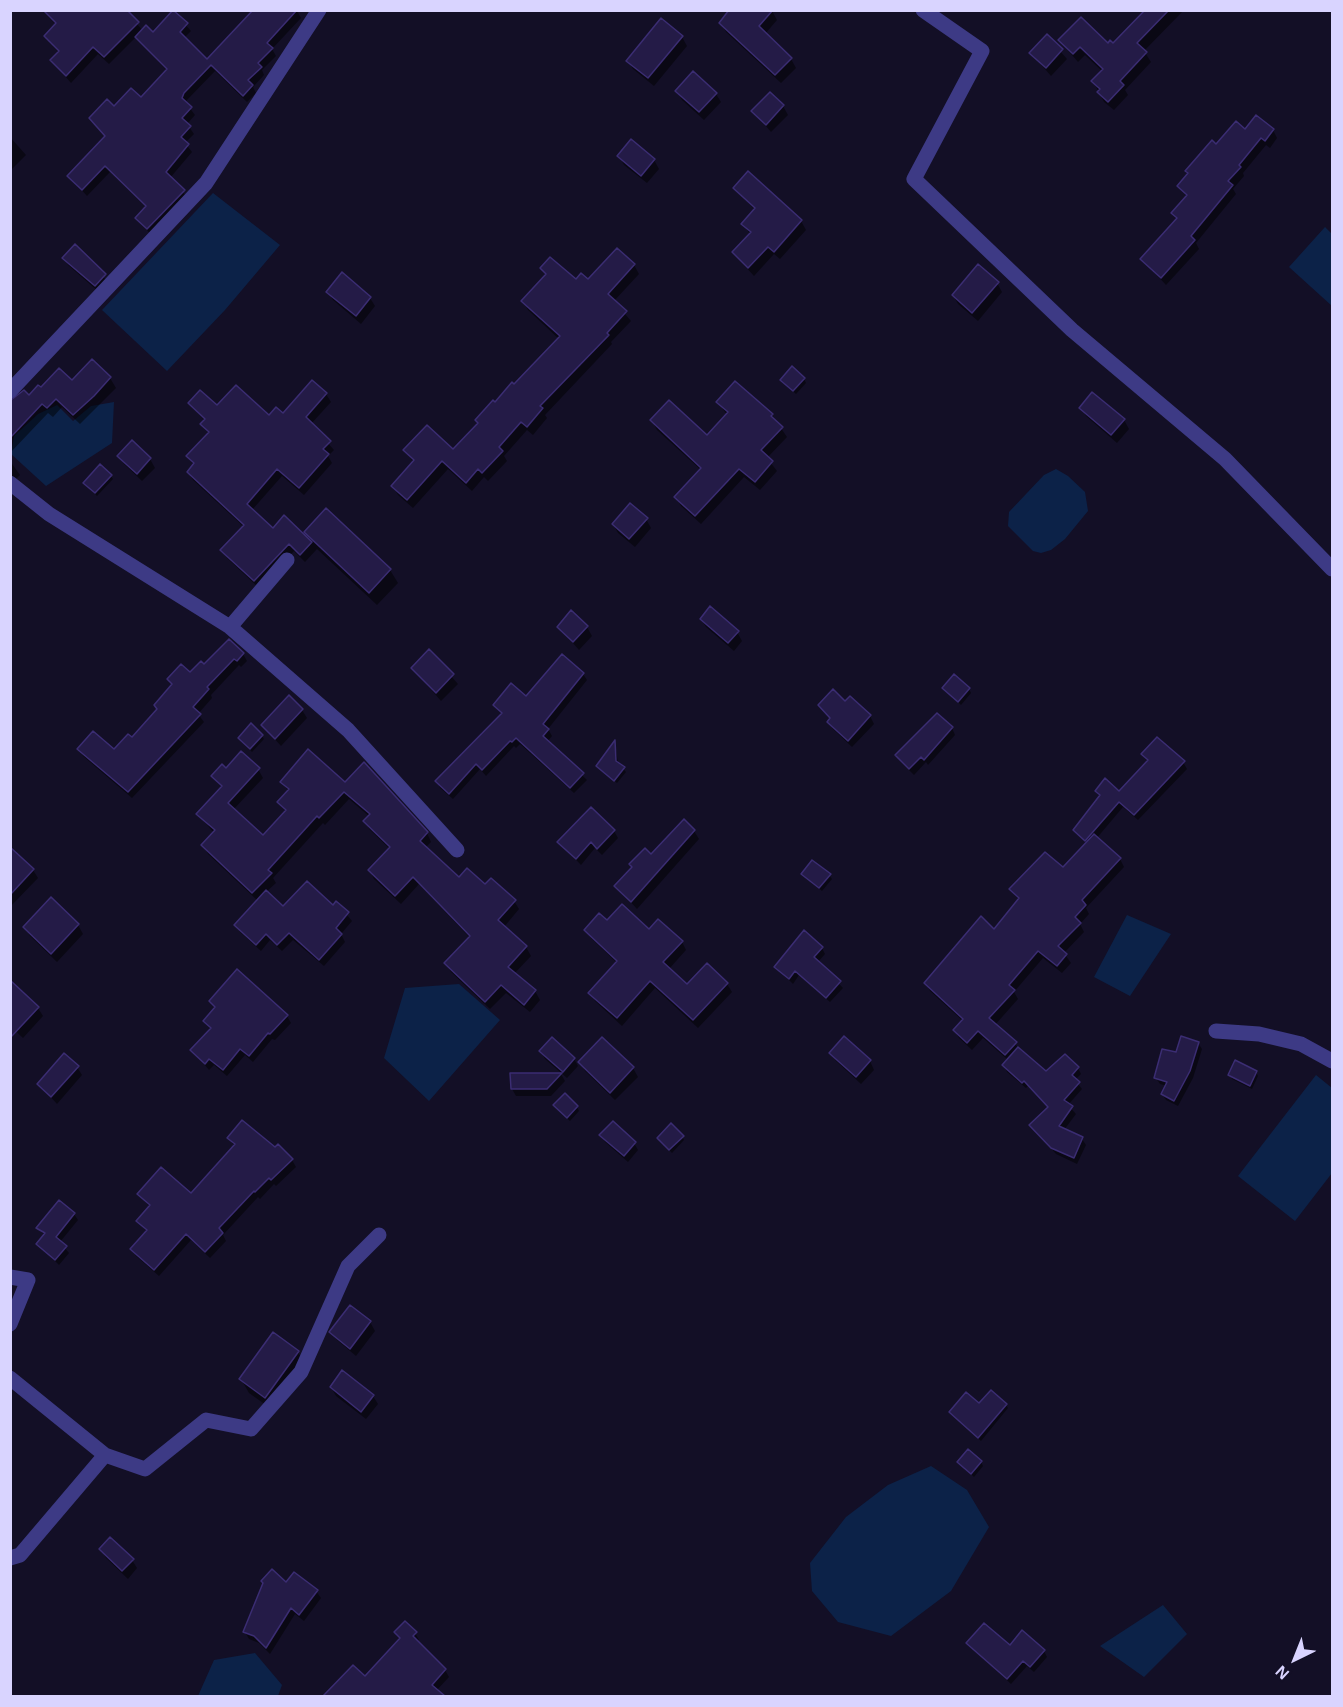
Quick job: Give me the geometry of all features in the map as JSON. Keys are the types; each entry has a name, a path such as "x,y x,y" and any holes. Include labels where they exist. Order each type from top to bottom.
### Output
{"street":[{"path":"10,392 206,183 319,10"},
{"path":"922,10 982,51 914,179 1072,330 1225,459 1332,569"},
{"path":"10,483 49,513 230,627 348,730 456,850"},
{"path":"230,627 287,560"},
{"path":"1216,1031 1259,1034 1301,1044 1332,1061"},
{"path":"10,1378 105,1455 145,1469 206,1420 251,1429 301,1372 348,1266 379,1235"},
{"path":"10,1277 28,1280 10,1324"},
{"path":"10,1558 20,1555 105,1455"}],"water":[{"path":"213,193 280,245 225,310 167,371 102,310"},
{"path":"1325,227 1332,234 1332,306 1289,267"},
{"path":"114,402 112,443 46,486 11,454 14,436 38,414 57,405 73,421 91,406"},
{"path":"1056,469 1068,476 1085,492 1088,511 1065,539 1051,550 1041,553 1033,551 1008,526 1009,512 1044,475"},
{"path":"1127,915 1171,934 1130,996 1094,977"},
{"path":"459,984 500,1020 429,1101 384,1058 405,988"},
{"path":"1316,1075 1332,1088 1332,1173 1295,1221 1238,1176"},
{"path":"931,1466 967,1490 989,1527 951,1591 891,1636 838,1622 812,1591 810,1563 846,1517 888,1485"},
{"path":"1163,1605 1187,1634 1144,1677 1100,1646"},
{"path":"255,1653 282,1685 278,1696 198,1696 214,1660"}],"building":[{"path":"43,10 127,10 139,22 104,57 93,47 66,76 50,60 59,51 44,36 56,23"},
{"path":"173,10 188,23 180,32 207,59 253,10 297,10 267,43 273,48 258,63 262,67 248,80 253,85 243,96 211,65 184,93 182,98 192,107 182,118 191,126 181,137 189,144 166,172 185,190 147,229 135,218 146,206 105,166 82,190 67,176 105,136 89,118 107,99 114,106 131,88 141,97 167,69 135,37 146,25 153,32"},
{"path":"729,10 773,10 759,26 792,58 775,75 719,23"},
{"path":"1145,10 1169,10 1137,43 1147,52 1120,81 1124,85 1108,102 1097,92 1100,89 1091,81 1103,69 1080,47 1073,54 1058,40 1081,17 1108,43 1110,40 1113,43"},
{"path":"661,18 683,36 648,78 626,61"},
{"path":"1047,34 1063,49 1046,68 1029,53"},
{"path":"693,71 717,93 699,112 675,91"},
{"path":"770,92 784,105 766,125 751,111"},
{"path":"1256,115 1274,129 1265,141 1261,138 1239,165 1241,167 1228,181 1233,185 1191,236 1195,240 1161,278 1140,259 1177,218 1171,213 1187,195 1177,186 1188,173 1185,171 1212,140 1216,144 1236,121 1245,129"},
{"path":"631,139 655,159 641,176 617,156"},
{"path":"748,171 802,220 774,252 768,247 748,268 732,252 751,232 741,224 755,208 733,188"},
{"path":"75,244 106,274 95,286 62,258"},
{"path":"617,248 635,264 608,294 627,311 607,333 609,335 540,406 543,408 527,427 521,422 499,447 503,451 482,473 478,469 466,483 442,461 407,500 391,486 414,460 403,450 427,425 453,449 478,423 475,420 493,400 495,402 512,382 514,384 560,336 521,301 546,274 540,268 550,257 576,279 581,273 588,279"},
{"path":"978,264 999,282 972,313 952,295"},
{"path":"342,272 371,297 356,316 326,292"},
{"path":"92,359 111,377 94,396 73,415 56,399 47,408 42,404 10,438 11,400 24,390 29,395 38,385 41,387 59,368 72,380"},
{"path":"792,366 805,378 793,391 780,380"},
{"path":"312,380 327,393 306,417 331,441 323,449 329,454 299,488 277,469 247,504 273,528 284,515 312,542 300,555 289,544 254,581 220,550 244,525 187,472 194,463 186,456 209,432 200,424 205,419 188,403 200,390 217,405 236,385 269,415 276,407 283,413"},
{"path":"735,381 773,414 771,416 783,427 761,450 773,461 755,482 739,469 695,516 674,497 701,468 650,420 669,400 707,435 728,412 716,402"},
{"path":"1092,392 1125,419 1111,435 1079,408"},
{"path":"132,440 151,458 137,474 117,456"},
{"path":"100,464 112,475 95,493 83,483"},
{"path":"630,503 648,518 629,539 612,524"},
{"path":"326,508 391,569 369,593 304,532"},
{"path":"710,606 739,631 728,643 700,619"},
{"path":"571,610 588,626 573,642 557,627"},
{"path":"229,639 244,653 237,661 234,659 207,687 209,689 193,707 201,714 128,792 77,749 93,731 114,749 128,734 132,737 157,709 154,705 172,684 167,679 181,664 190,672 201,661 204,664"},
{"path":"429,649 454,674 436,693 411,668"},
{"path":"562,654 584,673 543,724 549,729 543,736 584,773 570,788 516,738 510,741 482,770 476,764 449,794 435,781 502,713 493,705 511,683 526,696"},
{"path":"954,674 970,688 958,702 942,688"},
{"path":"833,689 845,701 850,696 871,715 848,741 827,722 830,718 818,705"},
{"path":"289,695 303,709 275,739 261,725"},
{"path":"937,713 953,727 924,760 921,757 909,769 895,755"},
{"path":"251,723 263,735 250,749 238,738"},
{"path":"1157,737 1185,761 1134,815 1119,802 1085,841 1073,830 1100,795 1095,791 1105,778 1119,791 1148,760 1141,754"},
{"path":"615,740 616,761 625,767 614,781 596,766"},
{"path":"308,749 345,782 364,762 428,832 420,841 459,877 467,868 485,884 491,878 516,900 498,920 527,946 508,967 536,990 524,1005 501,985 485,1002 444,963 470,936 413,877 395,896 368,870 390,847 363,821 370,814 344,792 319,818 317,816 268,870 272,873 252,893 201,845 215,830 196,814 222,786 211,776 222,764 226,768 241,751 260,768 228,803 263,835 286,810 277,802 289,789 280,782"},
{"path":"591,807 615,830 597,849 591,842 576,859 557,842"},
{"path":"684,819 695,830 631,902 614,886 632,867 629,864 645,848 651,854"},
{"path":"1094,834 1121,858 1082,900 1086,905 1075,917 1081,923 1058,946 1067,954 1057,966 1038,951 1009,985 1015,990 989,1018 1017,1042 1005,1055 978,1031 967,1043 953,1030 963,1019 924,983 981,916 994,929 1019,898 1009,889 1045,852 1063,867"},
{"path":"10,847 34,869 10,895"},
{"path":"812,860 831,874 819,888 801,874"},
{"path":"307,881 333,905 336,901 349,912 336,928 342,934 319,960 289,933 277,945 266,934 256,945 234,925 266,890 283,906"},
{"path":"51,897 79,924 51,954 23,927"},
{"path":"622,904 649,929 658,919 683,941 663,962 687,984 707,963 728,983 693,1020 650,981 617,1018 588,993 617,961 584,930 599,913 607,920"},
{"path":"804,930 823,947 814,957 841,981 826,998 795,971 789,979 774,967"},
{"path":"237,969 288,1015 270,1034 268,1033 249,1056 240,1049 223,1070 209,1059 205,1064 190,1050 211,1028 203,1021 215,1007 209,1001"},
{"path":"10,980 39,1007 10,1038"},
{"path":"844,1036 871,1060 856,1077 829,1053"},
{"path":"1181,1036 1199,1042 1190,1071 1174,1101 1161,1094 1167,1082 1154,1078 1162,1049 1176,1052"},
{"path":"552,1037 575,1058 563,1072 539,1051"},
{"path":"602,1037 634,1067 610,1093 578,1062"},
{"path":"1018,1047 1046,1071 1065,1054 1079,1067 1072,1075 1080,1082 1064,1100 1073,1106 1059,1126 1083,1137 1074,1158 1051,1148 1029,1125 1048,1107 1024,1081 1022,1083 1002,1065"},
{"path":"64,1053 79,1066 51,1097 37,1084"},
{"path":"1235,1060 1257,1071 1250,1086 1228,1075"},
{"path":"510,1073 562,1073 547,1089 511,1089"},
{"path":"565,1093 578,1106 567,1118 553,1105"},
{"path":"242,1120 275,1147 278,1144 293,1159 271,1180 269,1178 254,1191 219,1228 223,1233 205,1252 186,1234 154,1270 130,1249 147,1230 136,1221 150,1205 137,1194 161,1167 191,1193 235,1144 227,1138"},
{"path":"613,1121 636,1142 624,1156 599,1135"},
{"path":"671,1123 684,1136 669,1150 657,1138"},
{"path":"59,1200 75,1213 56,1237 67,1246 55,1260 36,1244 45,1233 36,1228"},
{"path":"350,1305 371,1321 350,1349 329,1332"},
{"path":"273,1332 299,1351 265,1398 239,1379"},
{"path":"342,1370 374,1395 361,1412 330,1387"},
{"path":"991,1390 1007,1404 978,1438 949,1412 966,1392 979,1403"},
{"path":"968,1449 982,1461 971,1474 957,1462"},
{"path":"110,1537 134,1559 122,1571 99,1549"},
{"path":"272,1569 286,1582 294,1572 318,1590 299,1615 291,1608 266,1648 254,1636 243,1632 263,1583 261,1581"},
{"path":"405,1621 417,1632 413,1636 446,1669 432,1685 445,1696 323,1696 353,1665 365,1676 400,1638 394,1632"},
{"path":"984,1623 1010,1645 1022,1630 1045,1650 1030,1667 1023,1661 1007,1679 966,1643"}]}
